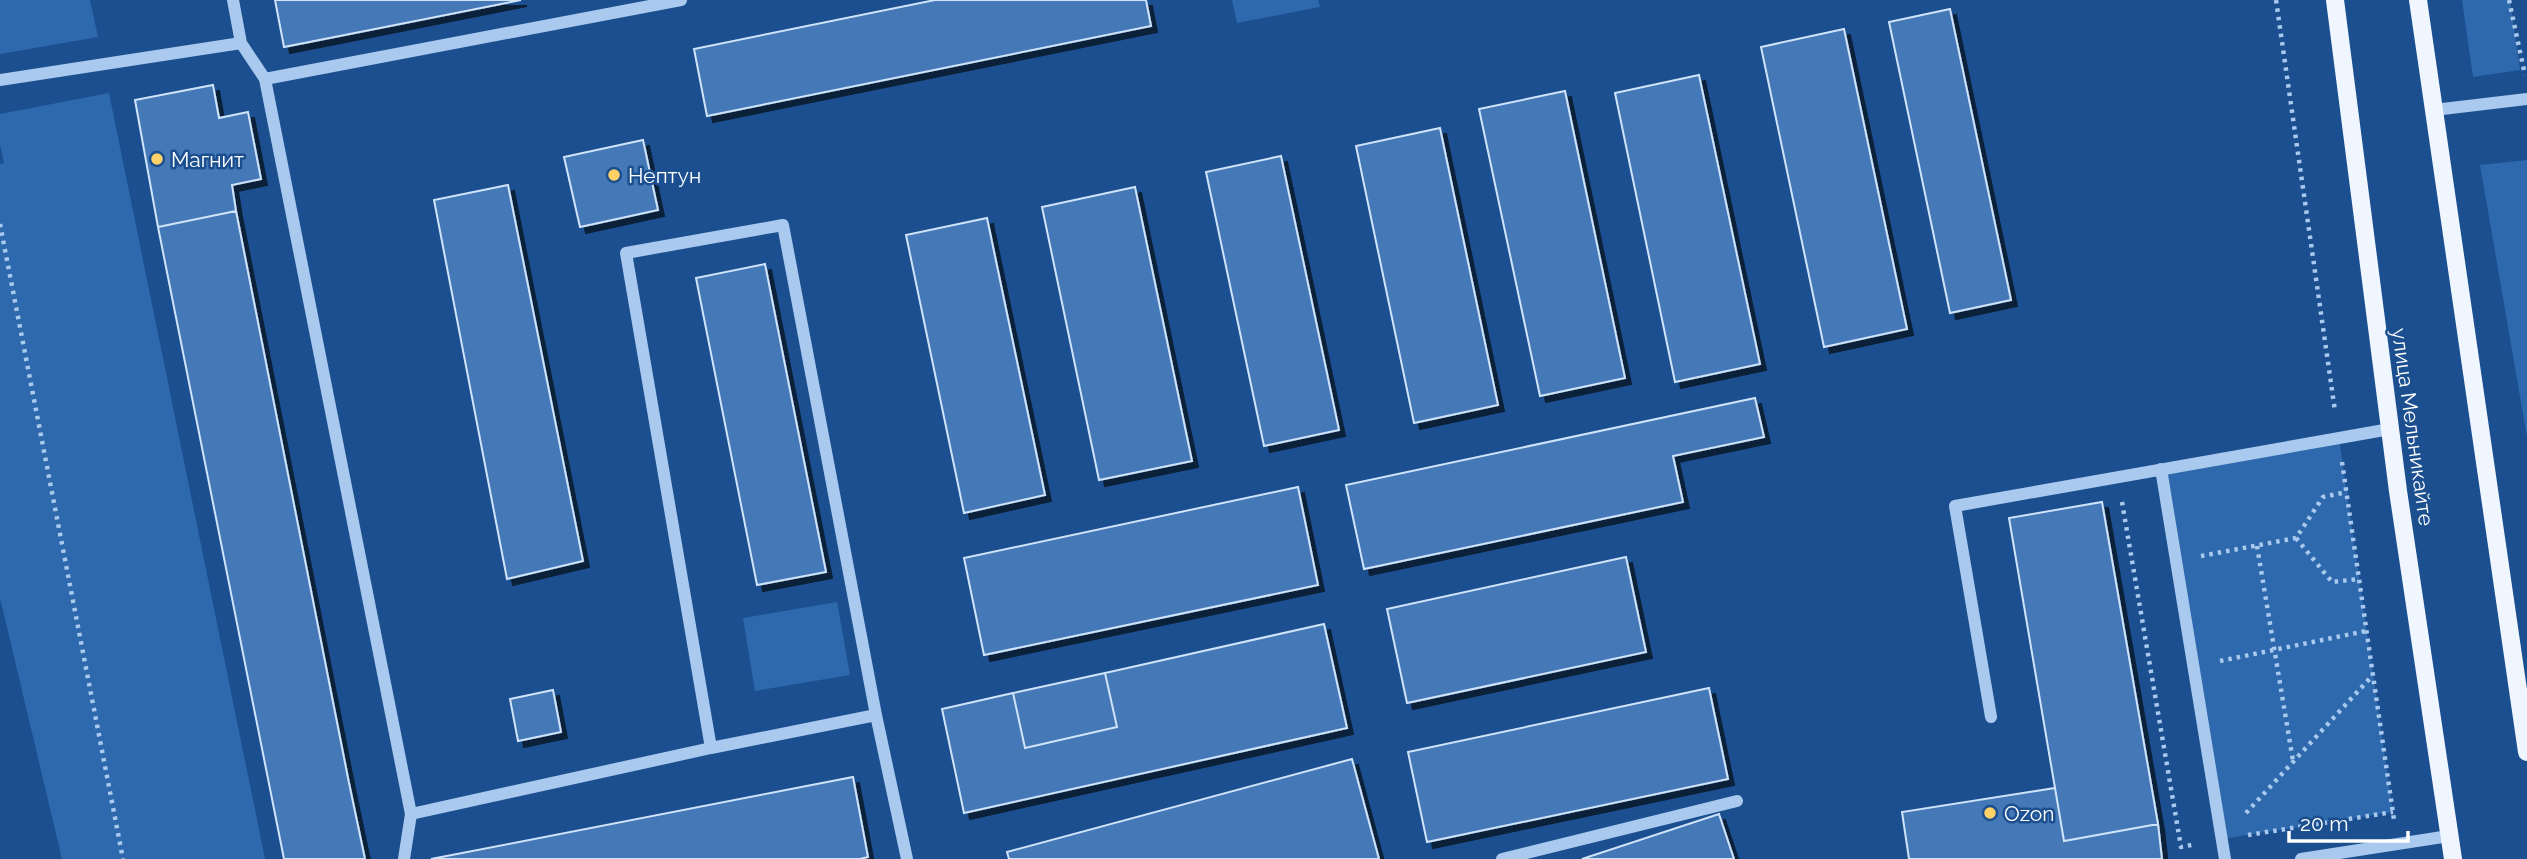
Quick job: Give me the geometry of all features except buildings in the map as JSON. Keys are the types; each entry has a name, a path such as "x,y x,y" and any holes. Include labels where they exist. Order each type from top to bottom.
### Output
{"main road":[{"name":"улица Мельникайте","path":"2335,0 2390,429 2453,859"},
{"path":"2418,0 2527,752"}],"lane":[{"path":"233,0 241,43 265,79 411,814 404,859"},
{"path":"265,79 681,0"},
{"path":"0,80 241,43"},
{"path":"2434,110 2527,99"},
{"path":"711,748 626,253 783,225 876,715 907,859"},
{"path":"1991,717 1955,506 2390,429"},
{"path":"2161,469 2225,859"},
{"path":"411,814 876,715"},
{"path":"1502,859 1737,800"},
{"path":"2301,859 2449,836"}],"path":[{"path":"2509,0 2527,84"},
{"path":"0,224 123,859"},
{"path":"2118,477 2180,847 2392,812"},
{"path":"2176,560 2297,538 2323,497 2347,492"},
{"path":"2297,538 2332,582 2359,579"},
{"path":"2258,546 2293,761"},
{"path":"2194,666 2366,631"},
{"path":"2222,839 2373,675"}],"shaded area":[{"path":"0,0 90,0 98,37 0,54"},
{"path":"1232,0 1318,0 1320,7 1237,23"},
{"path":"2462,0 2510,0 2520,70 2473,77"},
{"path":"109,93 265,859 62,859 0,598 0,164 4,163 0,145 0,114"},
{"path":"2527,160 2527,437 2480,165"},
{"path":"2339,438 2393,812 2222,839 2161,469"},
{"path":"837,602 850,675 755,691 743,618"}],"place":[{"name":"Магнит","path":"157,159"},
{"name":"Нептун","path":"614,175"},
{"name":"Ozon","path":"1990,813"}]}
